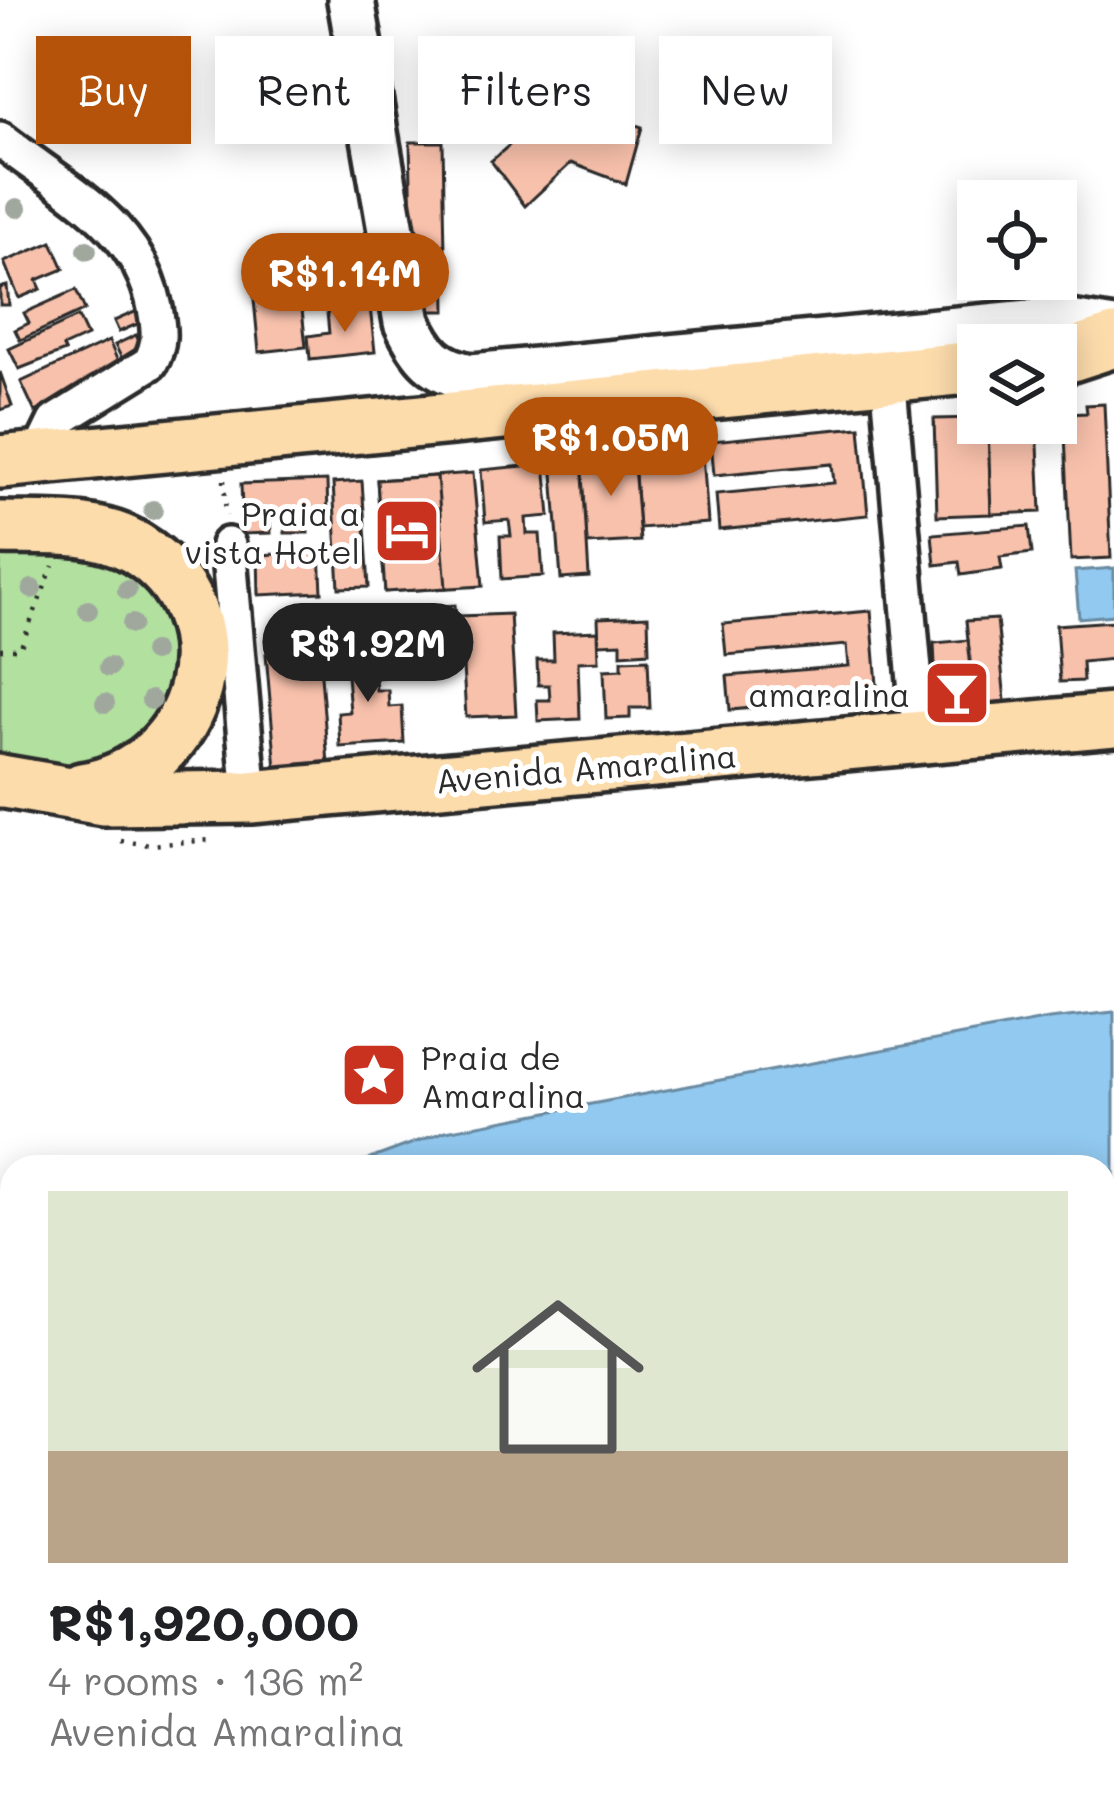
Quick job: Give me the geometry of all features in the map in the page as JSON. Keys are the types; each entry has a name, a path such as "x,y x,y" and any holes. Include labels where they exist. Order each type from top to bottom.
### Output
{"main road":[{"path":"1077,352 1114,341"},
{"path":"19,460 957,369"},
{"path":"0,528 84,531 136,548 175,585 197,635 196,693 175,734 158,753 118,779 58,793"},
{"name":"Avenida Amaralina","path":"0,781 58,793 154,800 250,797 1114,720"}],"street":[{"path":"351,0 407,322 430,362 449,373 515,373 1051,321 1114,332"},
{"path":"0,140 129,242 148,285 160,334 149,363 55,422 19,460"},
{"path":"888,375 920,738"},
{"path":"228,544 250,797"}],"path":[{"path":"221,438 228,544"},
{"path":"0,649 20,649 58,553"}],"green space":[{"path":"0,547 80,548 146,577 177,626 169,715 95,770 0,762"}],"water":[{"path":"1114,568 1114,615 1079,618 1075,571"},
{"path":"1114,1012 1114,1155 381,1155 446,1131 1049,1019"}],"building":[{"path":"635,125 642,127 626,184 571,163 525,206 491,161 511,144 635,144"},
{"path":"410,142 443,144 446,311 414,311"},
{"path":"52,242 64,269 37,280 41,289 19,298 4,262"},
{"path":"359,250 360,269 333,271 331,253"},
{"path":"297,263 306,347 259,352 251,268"},
{"path":"369,268 371,291 364,291 364,298 323,301 321,272"},
{"path":"7,286 9,305 0,305 0,288"},
{"path":"76,290 85,310 20,340 15,330 29,323 24,313"},
{"path":"370,307 375,352 310,359 308,336 329,333 327,312"},
{"path":"137,311 142,322 119,332 114,321"},
{"path":"78,317 87,336 63,347 65,351 19,369 9,349"},
{"path":"136,335 145,353 124,363 115,345"},
{"path":"109,341 122,371 35,412 21,382"},
{"path":"0,372 12,406 0,410"},
{"path":"1104,404 1111,558 1071,560 1065,444 1077,444 1077,413 1087,413 1086,405"},
{"path":"957,418 957,444 989,444 991,514 937,516 934,419"},
{"path":"860,427 868,515 719,530 716,494 834,483 832,464 714,475 711,441"},
{"path":"702,441 708,523 639,528 633,447"},
{"path":"989,444 1038,444 1041,512 991,514"},
{"path":"633,453 640,541 587,544 582,458"},
{"path":"582,458 589,577 561,579 552,460"},
{"path":"545,464 550,516 526,518 527,534 540,534 543,576 502,579 500,536 511,536 509,520 485,522 481,470"},
{"path":"473,473 483,586 385,592 377,480"},
{"path":"437,476 446,588 385,592 377,480"},
{"path":"327,481 328,517 306,518 308,533 285,533 285,519 270,519 271,533 243,534 241,484"},
{"path":"362,481 369,587 339,588 333,483"},
{"path":"1029,526 1032,553 1000,557 1002,569 961,575 959,562 935,565 932,534"},
{"path":"320,552 322,592 259,595 258,555"},
{"path":"455,605 457,635 374,641 373,622 382,621 381,610"},
{"path":"348,609 349,623 373,622 374,641 300,646 298,612"},
{"path":"871,611 878,697 730,710 727,676 849,666 847,645 726,655 723,624"},
{"path":"510,614 516,715 466,717 460,616"},
{"path":"648,616 649,652 621,654 621,643 599,644 598,618"},
{"path":"997,619 1005,701 975,706 966,621"},
{"path":"1114,621 1114,659 1082,662 1083,681 1060,682 1056,625"},
{"path":"598,631 599,661 578,662 580,719 538,721 537,700 550,700 549,685 538,685 537,660 554,660 553,633"},
{"path":"968,640 975,706 937,710 934,643"},
{"path":"381,649 383,677 375,678 376,690 388,690 389,707 402,706 404,743 340,747 338,713 350,712 345,651"},
{"path":"319,650 328,764 276,769 266,654"},
{"path":"648,659 650,708 630,708 630,718 606,719 604,670 622,669 622,660"}],"place":[{"name":"Praia a vista Hotel","path":"407,531"},
{"name":"amaralina","path":"957,693"},
{"name":"Praia de Amaralina","path":"374,1075"}]}
